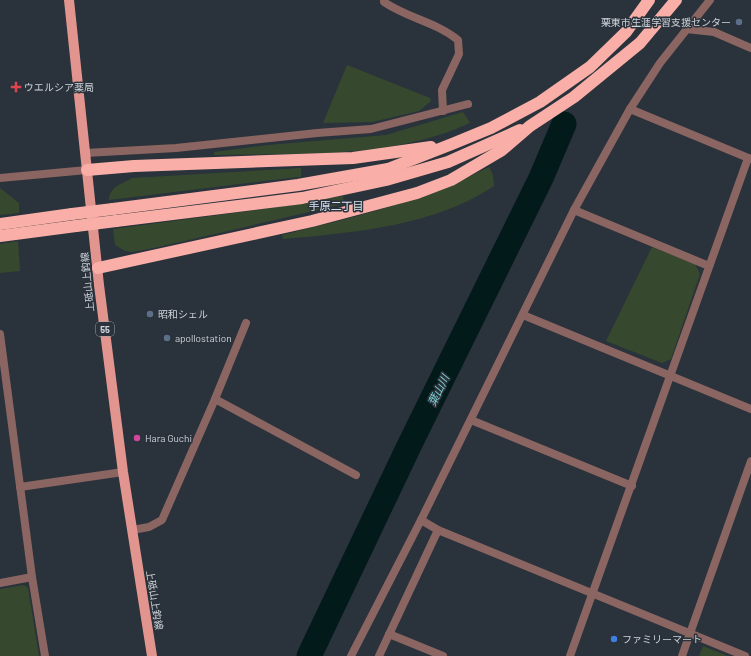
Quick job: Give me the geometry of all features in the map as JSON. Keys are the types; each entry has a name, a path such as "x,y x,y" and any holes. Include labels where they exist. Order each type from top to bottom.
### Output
{"highway":[{"path":"0,224 298,185 388,169 491,128 540,102 590,67 626,32 649,0"},
{"path":"98,268 312,220 417,193 451,180 502,150 530,126 574,96 640,43 676,0"},
{"path":"0,236 302,198 386,180 448,162 530,126"},
{"path":"87,170 134,166 353,158 452,144"}],"main road":[{"name":"上砥山上鈎線","path":"69,0 98,268 123,472 152,656"}],"street":[{"path":"384,0 384,2 393,9 447,31 458,40 459,54 442,90 443,111"},
{"path":"351,656 471,420 574,210 630,109 660,63 710,0"},
{"path":"686,29 714,32 751,48"},
{"path":"85,153 176,148 317,133 371,129 468,104"},
{"path":"570,656 594,593 709,266 749,158 630,109"},
{"path":"0,178 87,170"},
{"path":"574,210 709,266"},
{"path":"523,315 751,409"},
{"path":"132,530 149,527 162,520 246,324"},
{"path":"0,334 32,577 45,656"},
{"path":"215,399 356,475"},
{"path":"471,420 632,486"},
{"path":"682,656 751,461"},
{"path":"20,487 123,472"},
{"path":"421,520 438,530 745,656"},
{"path":"379,656 438,530"},
{"path":"0,583 32,577"},
{"path":"389,634 443,656"}],"green space":[{"path":"347,65 430,98 431,101 419,111 372,122 323,123"},
{"path":"463,112 470,123 439,135 384,148 327,153 214,155 214,152 268,145 386,135"},
{"path":"489,167 493,175 494,186 471,200 446,210 420,219 365,230 283,239 282,235 362,215 413,199 438,190"},
{"path":"301,168 301,177 109,200 111,192 114,189 132,178"},
{"path":"0,188 19,203 19,213 0,215"},
{"path":"343,196 344,204 154,248 132,252 125,251 115,245 113,229 285,206"},
{"path":"18,241 20,271 0,273 0,244"},
{"path":"652,247 695,264 700,274 671,359 662,363 606,341"},
{"path":"24,585 28,588 39,656 0,656 0,589"},
{"path":"703,646 728,656 699,656"}],"waterway":[{"name":"葉山川","path":"309,656 409,446 541,178 564,124"}],"place":[{"name":"栗東市生涯学習支援センター","path":"739,22"},
{"name":"ウエルシア薬局","path":"16,87"},
{"name":"昭和シェル","path":"150,314"},
{"name":"apollostation","path":"167,338"},
{"name":"Hara Guchi","path":"137,438"},
{"name":"ファミリーマート","path":"614,639"}],"district":[{"name":"手原二丁目","path":"336,205"}]}
